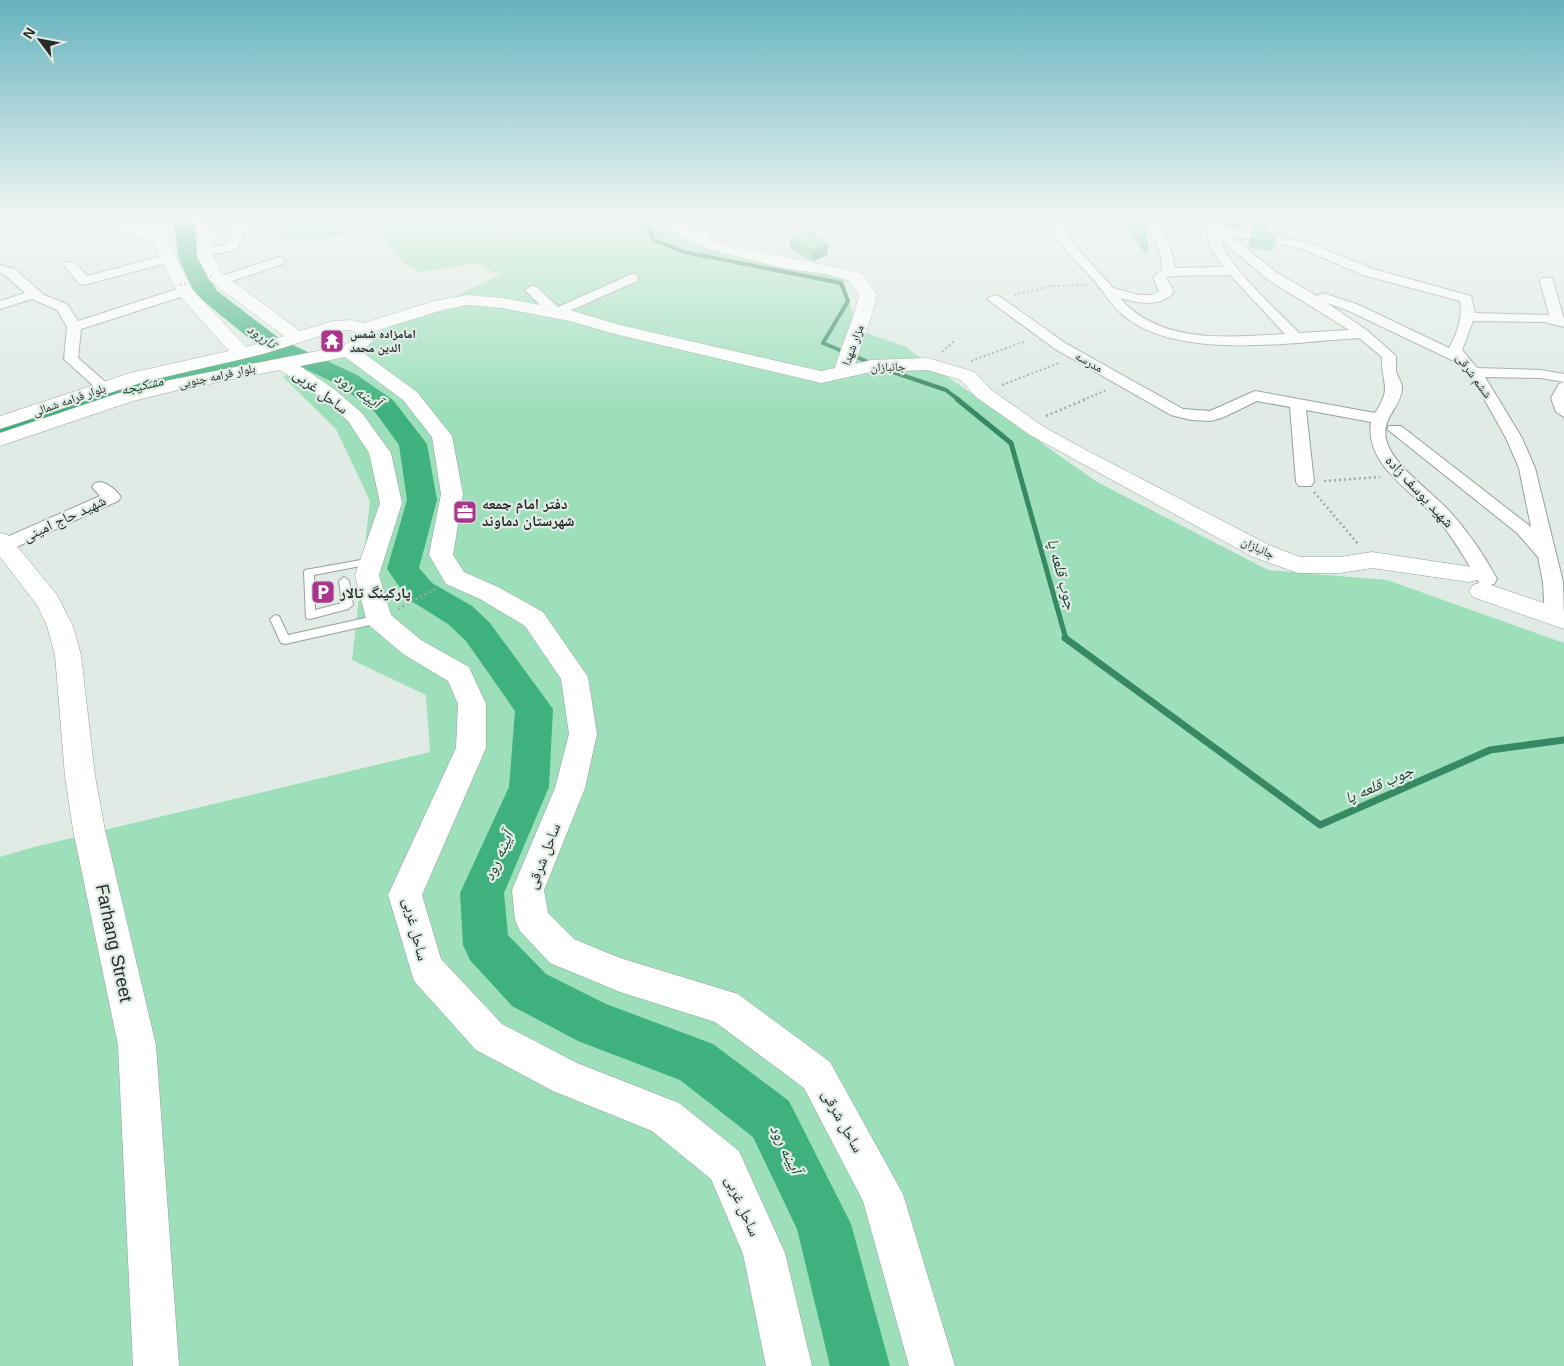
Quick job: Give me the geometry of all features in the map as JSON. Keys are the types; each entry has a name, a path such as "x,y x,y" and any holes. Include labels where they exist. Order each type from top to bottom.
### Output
{"street":[{"path":"22,283 35,294 62,307 74,327 71,359 104,388"},
{"path":"180,283 182,288 277,350"},
{"path":"220,283 277,350"},
{"path":"532,290 556,313 622,283"},
{"name":"مزار شهدا","path":"847,360 863,318 868,295 860,283"},
{"path":"1104,283 1124,310 1158,331 1211,340 1363,334"},
{"path":"1109,288 1140,299 1156,300 1167,292 1160,283"},
{"path":"1244,283 1296,338"},
{"path":"1284,283 1363,334 1390,356 1389,372 1394,382 1394,391 1390,402 1379,419 1297,403 1306,482"},
{"path":"1289,283 1354,308 1469,367 1564,378"},
{"name":"ششم شرقی","path":"1403,283 1466,299 1469,306 1460,342 1455,350 1485,387 1514,438 1526,468 1533,489 1559,618"},
{"path":"1466,317 1561,321 1548,283"},
{"path":"74,327 182,288"},
{"path":"0,305 35,294"},
{"name":"مدرسه","path":"994,299 1042,335 1177,412 1193,417 1209,418 1230,410 1239,402 1254,396 1297,403"},
{"name":"جانبازان","path":"277,350 347,344 440,306 468,300 502,303 556,313 821,377 847,360 878,366 928,364 949,368 968,376 983,393 1027,424 1078,455 1261,551 1298,565 1340,565 1372,560 1476,577 1529,608 1559,618"},
{"path":"277,350 343,325 347,344"},
{"name":"ساحل شرقی","path":"347,344 410,396 442,436 452,494 441,556 455,578 489,593 534,619 574,677 583,734 570,788 528,890 532,920 562,951 620,974 725,1007 817,1075 882,1194 932,1366"},
{"name":"بلوار فرامه شمالی","path":"0,423 137,377 277,350"},
{"name":"بلوار فرامه جنوبی","path":"0,440 126,397 277,350"},
{"name":"ساحل غربی","path":"277,350 355,417 380,453 391,503 367,575 388,614 412,647 459,674 472,704 471,748 405,895 426,969 489,1037 566,1078 665,1117 725,1165 764,1253 789,1366"},
{"path":"1564,387 1560,398 1564,412"},
{"name":"شهید یوسف زاده","path":"1379,419 1376,436 1382,452 1453,526 1476,577"},
{"path":"1395,429 1523,529 1545,553"},
{"name":"شهید حاج امینی","path":"2,543 112,497 101,487"},
{"name":"Farhang Street","path":"2,543 48,602 60,626 68,655 80,776 88,821 137,1045 145,1151 156,1366"}],"lane":[{"path":"344,580 348,605 310,615 309,572 372,561"},
{"path":"275,618 285,640 388,614"}],"path":[{"path":"182,288 200,283"},
{"path":"994,299 1052,286 1109,288"},
{"path":"949,368 1042,335"},
{"path":"983,393 1077,356"},
{"path":"1027,424 1125,383"},
{"path":"1306,482 1404,475"},
{"path":"1306,482 1372,560"},
{"path":"388,614 445,583"}],"green space":[{"path":"484,283 845,283 857,330 904,346 1097,482 1268,570 1387,580 1564,643 1564,1366 0,1366 0,857 34,847 430,752 426,695 352,660 370,501 336,429 283,377"}],"waterway":[{"name":"تاررود","path":"201,283 206,294 271,344 286,351"},
{"name":"جوب قلعه پا","path":"840,283 848,301 823,343 873,364"},
{"name":"مشکیجه","path":"0,431 109,392 286,351"},
{"name":"آیینه رود","path":"286,351 348,380 384,406 413,444 422,500 403,569 420,591 460,615 478,632 534,709 529,787 482,893 486,945 529,990 595,1024 696,1061 771,1119 823,1224 860,1366"},
{"name":"جوب قلعه پا","path":"884,369 946,390 959,400"},
{"name":"جوب قلعه پا","path":"957,399 1011,443 1066,639"},
{"name":"جوب قلعه پا","path":"1066,639 1320,825 1490,750 1564,740"}],"place":[{"name":"امامزاده شمس الدین محمد","path":"332,341"},
{"name":"دفتر امام جمعه شهرستان دماوند","path":"465,512"},
{"name":"پارکینگ تالار","path":"323,592"}]}
